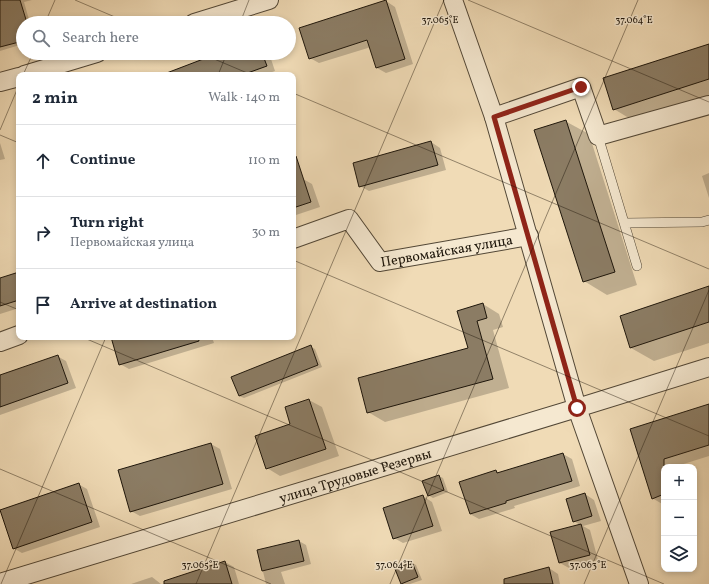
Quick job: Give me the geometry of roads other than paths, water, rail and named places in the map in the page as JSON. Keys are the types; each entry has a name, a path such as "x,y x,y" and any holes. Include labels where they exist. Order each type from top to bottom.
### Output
{"street":[{"path":"217,16 269,0"},
{"path":"453,0 494,117 577,408 639,584"},
{"path":"34,72 74,60"},
{"path":"0,82 16,78"},
{"path":"494,117 581,87 598,136 709,105"},
{"name":"Первомайская улица","path":"296,238 349,220 380,262 529,236"},
{"path":"0,342 16,336"},
{"name":"улица Трудовые Резервы","path":"0,583 709,367"}],"lane":[{"path":"598,136 637,266"},
{"path":"625,223 702,222 709,220"}]}
